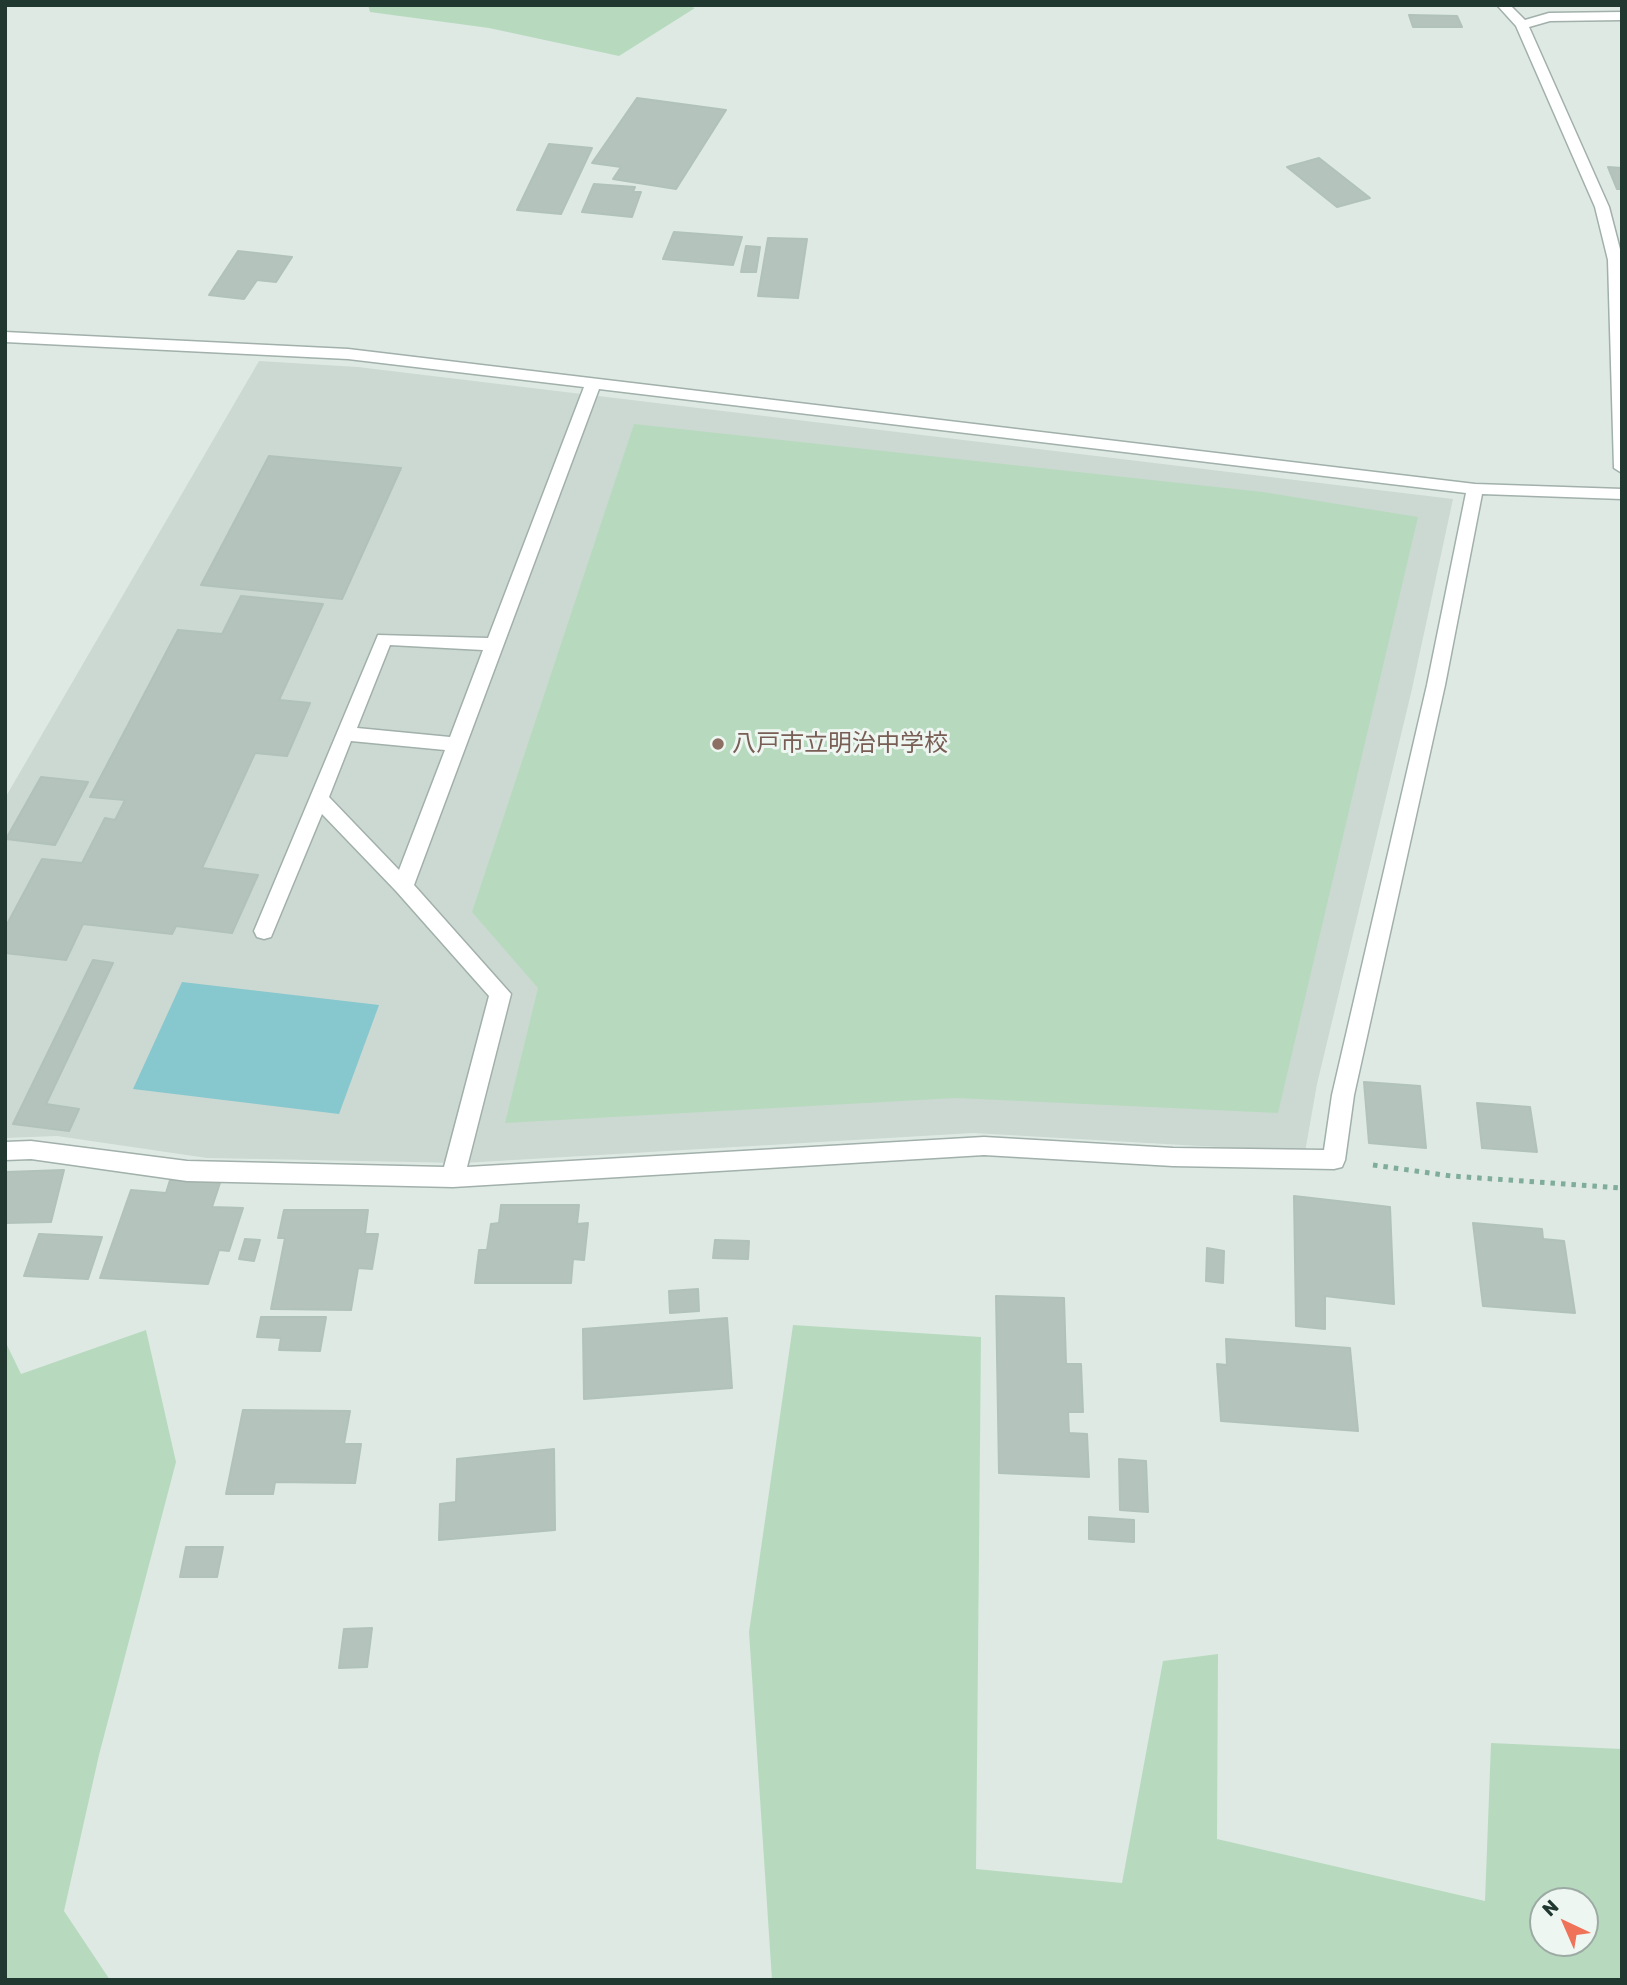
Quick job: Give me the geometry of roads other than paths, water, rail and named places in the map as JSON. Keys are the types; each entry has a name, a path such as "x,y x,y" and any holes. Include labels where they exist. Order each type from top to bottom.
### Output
{"street":[{"path":"1503,5 1522,25 1602,208 1618,260 1622,468"},
{"path":"1522,25 1549,17 1622,16"},
{"path":"5,337 348,354 1475,489 1622,494"},
{"path":"403,886 593,384"},
{"path":"5,1151 31,1150 187,1171 453,1177 984,1146 1173,1157 1334,1160 1343,1095 1436,685 1475,489"},
{"path":"264,931 384,639 494,644"},
{"path":"345,734 457,744"},
{"path":"318,799 403,886 500,994 453,1177"}],"water":[{"path":"182,982 379,1005 339,1114 133,1089"}],"place":[{"name":"八戸市立明治中学校","path":"718,744"}]}
